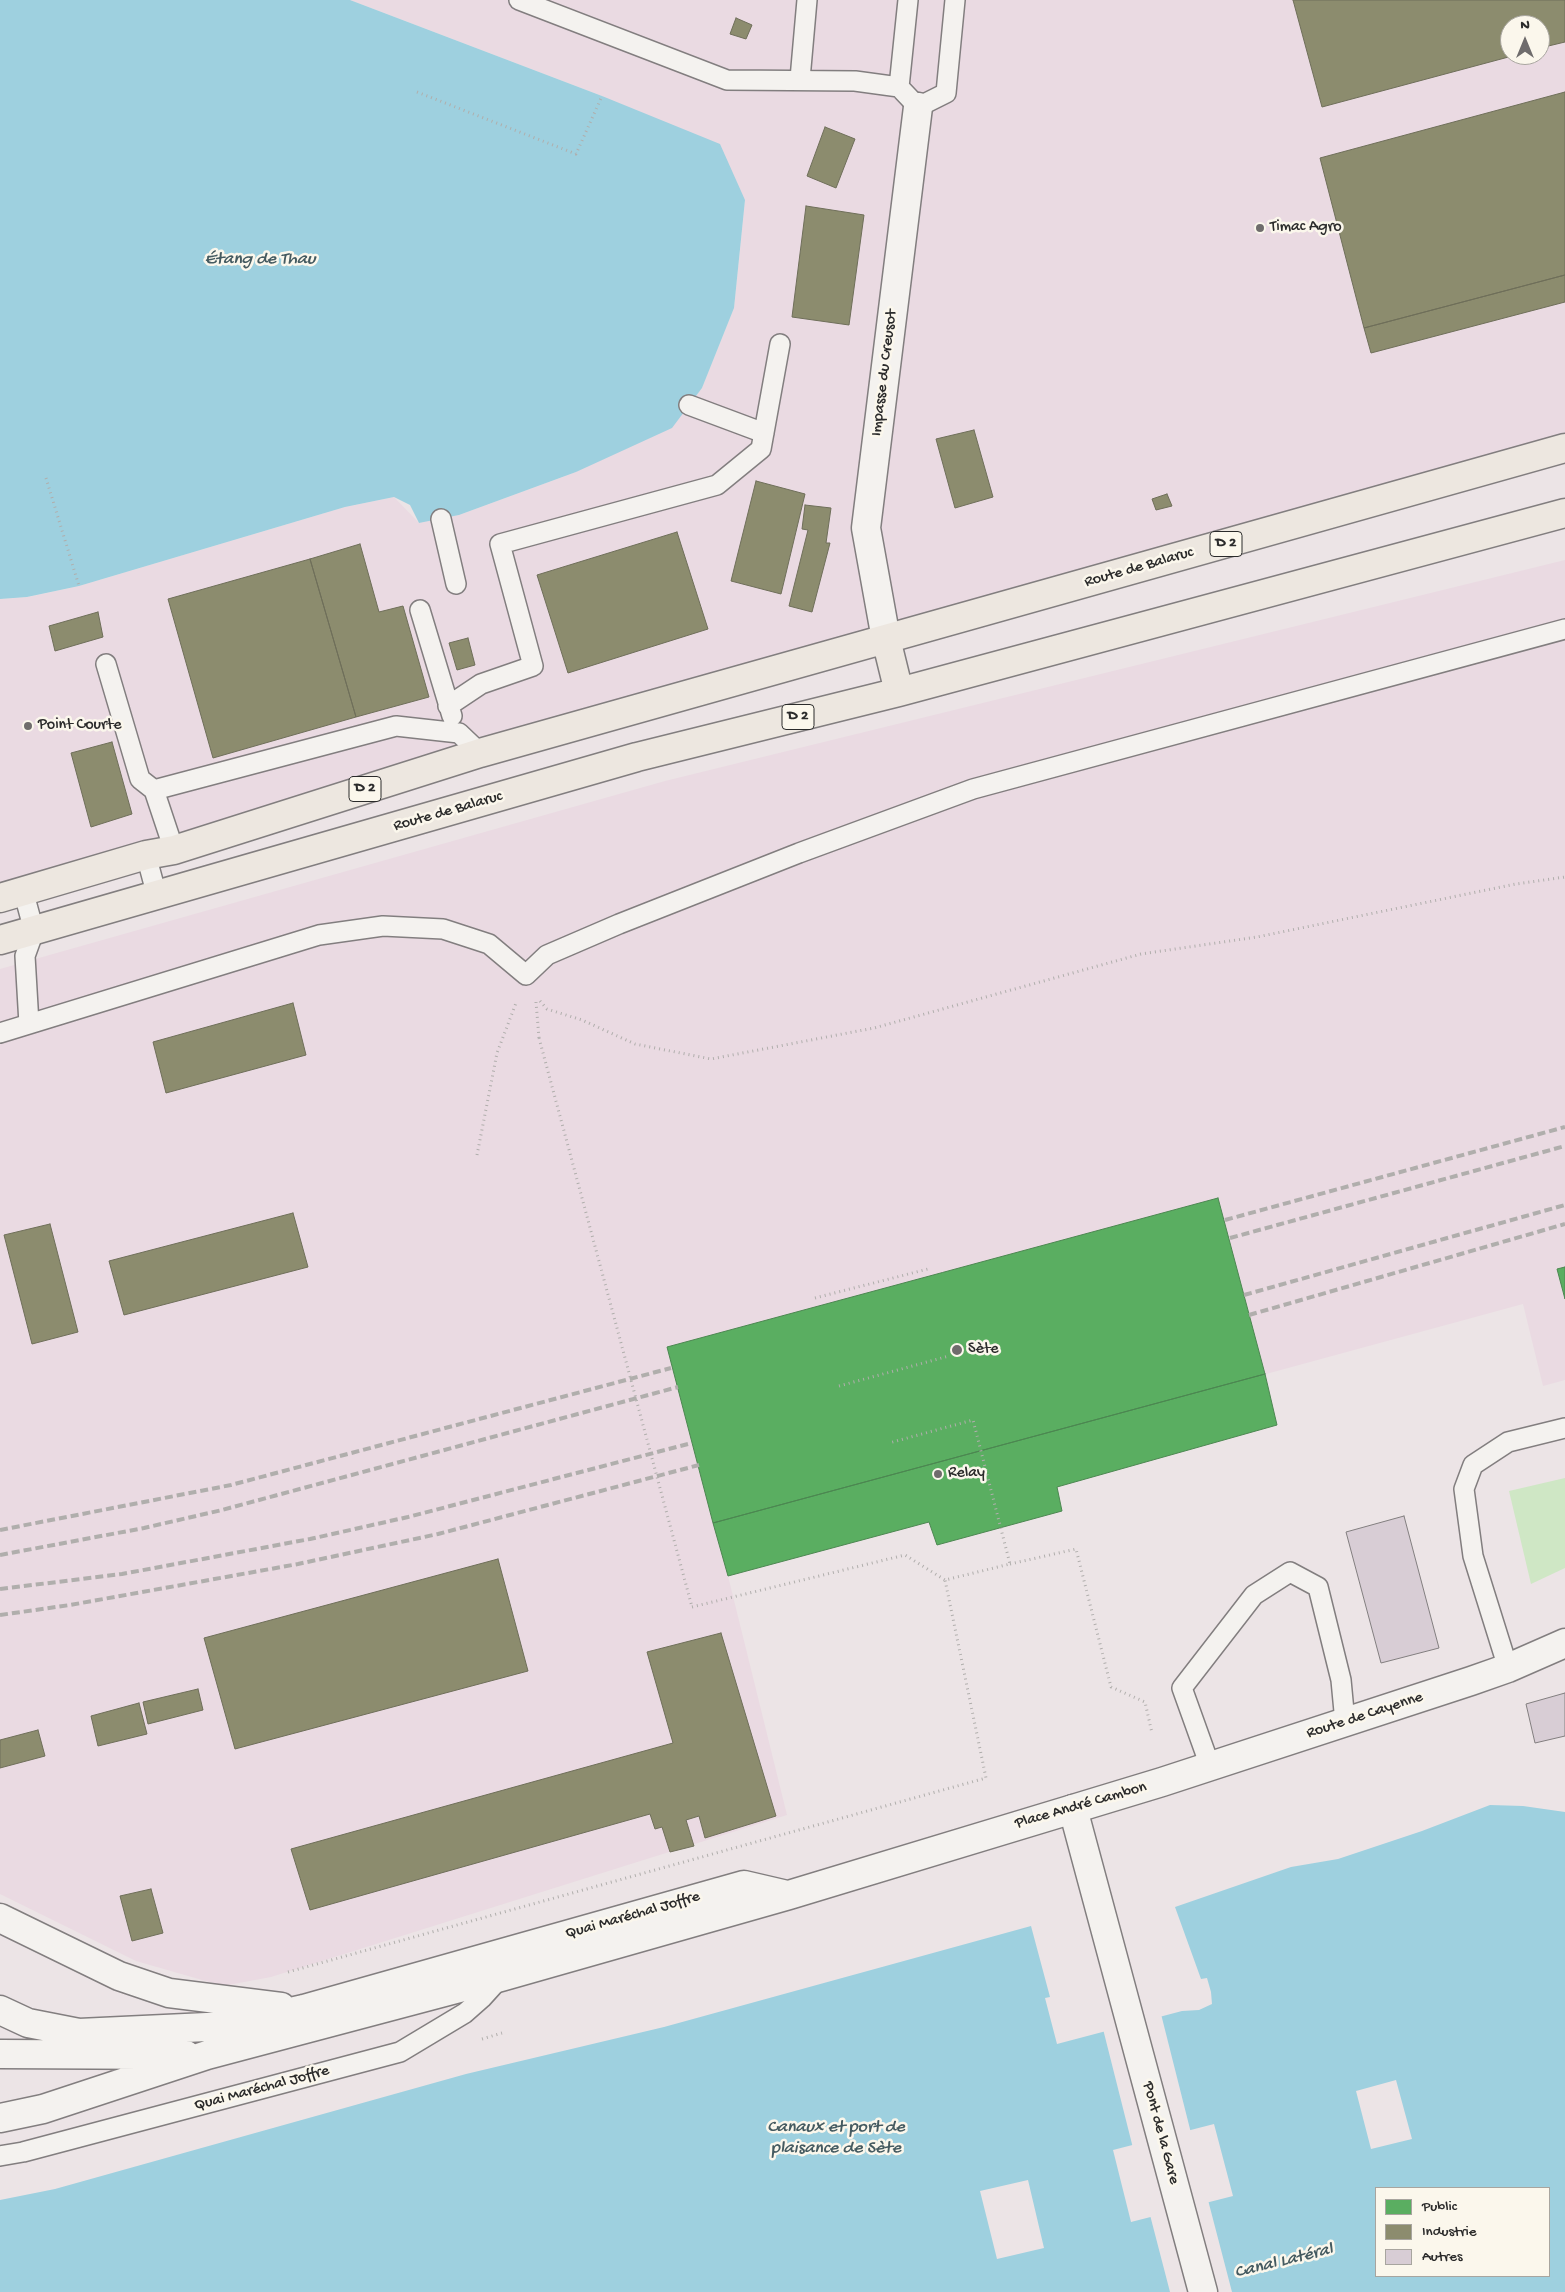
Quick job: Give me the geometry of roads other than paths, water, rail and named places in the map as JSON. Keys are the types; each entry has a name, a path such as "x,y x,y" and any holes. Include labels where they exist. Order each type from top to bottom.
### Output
{"main road":[{"name":"Impasse du Creusot","path":"886,639 866,528 918,107"},
{"name":"Route de Balaruc","path":"12,894 146,855 174,850 480,753 1565,448"},
{"name":"Route de Balaruc","path":"0,940 637,757 899,692 1565,513"},
{"path":"886,639 899,692"},
{"name":"Route de Cayenne","path":"1162,1782 1508,1668 1565,1643"},
{"name":"Place André Cambon","path":"1000,1830 1162,1782"},
{"name":"Pont de la Gare","path":"1073,1809 1203,2292"},
{"name":"Quai Maréchal Joffre","path":"207,2055 501,1977 789,1895 1000,1830"},
{"name":"Quai Maréchal Joffre","path":"0,2010 28,2023 79,2033 228,2026 304,2009 744,1885 789,1895"},
{"path":"0,1918 119,1976 169,1993 304,2009"},
{"path":"0,2054 207,2055"},
{"path":"0,2118 42,2109 207,2055"}],"lane":[{"path":"519,0 727,80 856,81 899,87 918,107 946,93 955,0"},
{"path":"800,80 807,0"},
{"path":"899,87 908,0"},
{"path":"448,706 481,684 533,666 500,544 717,485 761,449 780,344"},
{"path":"688,404 764,433"},
{"path":"441,519 456,584"},
{"path":"420,610 448,706 459,733 480,753"},
{"path":"0,1033 319,935 383,926 443,929 489,944 526,975 547,955 610,928 798,853 974,789 1565,629"},
{"path":"106,664 140,779 154,790 174,850"},
{"path":"154,790 396,726 459,733"},
{"path":"146,855 157,896"},
{"path":"12,894 34,931 25,956 29,1024"},
{"path":"1508,1668 1473,1556 1464,1489 1473,1465 1508,1442 1565,1428"},
{"path":"1210,1766 1182,1688 1254,1595 1290,1572 1318,1587 1341,1680 1345,1722"},
{"name":"Quai Maréchal Joffre","path":"0,2156 23,2152 400,2052 465,2013 501,1977"}],"water":[{"name":"Étang de Thau","path":"0,0 350,0 602,96 720,144 745,200 734,308 702,388 672,428 576,472 459,515 419,523 410,505 394,497 345,507 79,586 27,597 0,599"},
{"name":"Canaux et port de plaisance de Sète","path":"1490,1805 1523,1806 1565,1812 1565,2292 0,2292 0,2200 55,2189 466,2074 664,2027 1031,1926 1050,1997 1045,1998 1057,2044 1182,2011 1199,2010 1212,2004 1211,1992 1207,1978 1201,1979 1175,1907 1291,1867 1338,1859 1422,1831","holes":["1396,2080 1412,2139 1371,2149 1356,2091","1214,2124 1233,2196 1131,2222 1113,2150","1028,2180 1044,2248 997,2259 980,2191"]}],"railway":[{"path":"1225,1220 1565,1127"},
{"path":"1230,1238 1565,1146"},
{"path":"1244,1295 1565,1205"},
{"path":"1249,1315 1565,1224"},
{"path":"0,1530 231,1485 671,1368"},
{"path":"0,1555 144,1528 222,1510 678,1387"},
{"path":"0,1589 122,1574 310,1539 408,1517 688,1444"},
{"path":"0,1615 70,1605 298,1564 438,1534 699,1465"}],"place":[{"name":"Timac Agro","path":"1260,228"},
{"name":"Point Courte","path":"28,726"},
{"name":"Sète","path":"957,1350"},
{"name":"Relay","path":"938,1474"}],"water label":[{"name":"Canal Latéral","path":"1284,2262"}]}
